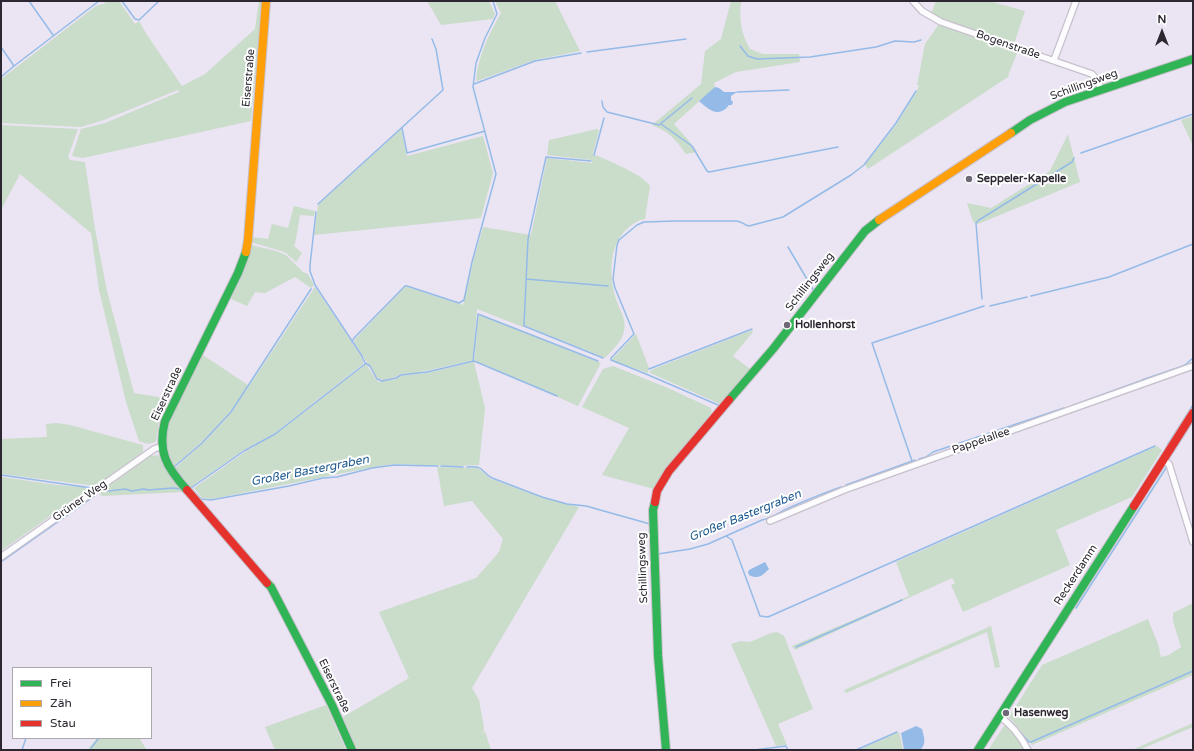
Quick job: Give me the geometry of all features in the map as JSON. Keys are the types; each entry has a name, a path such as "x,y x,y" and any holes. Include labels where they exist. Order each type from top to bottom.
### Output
{"street":[{"name":"Eiserstraße","path":"266,1 248,240 238,273 165,421 161,434 160,447 173,474 270,587 332,705 352,750"},
{"name":"Bogenstraße","path":"913,1 922,11 940,22 1092,74 1098,81 1101,90"},
{"path":"1054,60 1076,1"},
{"name":"Schillingsweg","path":"666,750 658,656 653,534 654,500 661,484 674,466 772,348 865,231 1030,120 1065,102 1193,59"},
{"name":"Pappelallee","path":"770,522 844,490 1193,366"},
{"name":"Reckerdamm","path":"978,750 1193,413"},
{"name":"Grüner Weg","path":"1,557 154,449 160,447"},
{"path":"1163,460 1169,464 1193,542"},
{"path":"1000,716 1021,738 1028,750"}],"green space":[{"path":"101,1 119,1 135,24 139,21 182,86 205,74 255,29 259,1 262,1 251,121 83,158 72,156 81,129 105,123 179,92 178,90 104,120 81,127 1,123 1,79 96,6 106,3"},
{"path":"427,1 489,1 495,14 493,19 441,25"},
{"path":"495,1 555,1 580,51 535,60 477,81 477,71 482,53 488,37 501,13"},
{"path":"731,1 741,1 741,26 750,49 763,54 799,54 800,62 736,72 714,83 715,87 674,124 697,152 686,154 672,136 652,125 701,84 705,51 721,39"},
{"path":"936,1 989,1 1025,11 1014,44 941,19 931,14"},
{"path":"939,24 1018,51 1008,77 868,169 865,164 896,125 917,91 925,44"},
{"path":"1193,116 1193,146 1181,120"},
{"path":"1,125 78,129 68,157 70,160 85,162 95,229 107,291 134,393 171,399 159,423 156,441 154,443 148,444 139,441 126,402 99,290 91,233 20,174 1,210"},
{"path":"401,129 407,156 483,136 493,173 481,218 314,235 318,205"},
{"path":"597,129 599,130 593,154 632,172 646,181 650,186 645,219 636,222 622,234 614,250 612,259 613,287 625,326 623,335 614,349 605,358 526,326 523,327 477,309 473,358 471,361 416,373 401,374 383,380 377,378 354,342 355,339 405,287 463,305 483,227 531,235 547,158 592,163 592,160 547,155 549,140"},
{"path":"1068,134 1080,182 978,224 973,222 967,203 991,208 1050,171"},
{"path":"294,206 315,211 314,216 300,215 294,246 302,253 296,262 286,253 251,242 251,237 268,239 272,224 288,228"},
{"path":"251,245 286,255 303,272 308,274 314,285 311,288 295,277 265,293 255,292 247,306 231,299 244,272"},
{"path":"315,287 361,356 363,364 275,433 244,450 191,487 175,468 207,439 231,413"},
{"path":"480,315 601,363 578,406 474,360 478,316"},
{"path":"752,330 753,332 733,356 750,369 720,404 650,373 651,370"},
{"path":"636,334 649,368 648,373 611,360"},
{"path":"203,355 248,385 230,412 207,437 174,466 167,444 167,428"},
{"path":"474,362 485,408 479,465 457,466 393,464 212,499 202,498 194,488 245,452 275,434 366,364 378,382 396,379 400,376 427,373"},
{"path":"613,366 668,388 711,408 712,415 667,469 654,489 602,475 629,428 582,407 603,369"},
{"path":"57,423 70,425 143,445 143,452 96,486 1,474 1,439 47,437 46,424"},
{"path":"1157,446 1162,450 1132,497 1056,530 1070,565 963,612 951,585 955,583 952,578 795,650 792,646 909,596 896,562"},
{"path":"158,455 165,469 183,492 102,496 99,493 150,456"},
{"path":"437,467 478,468 491,479 540,497 579,507 472,688 479,700 484,728 483,734 485,731 491,750 357,750 343,717 409,678 379,612 476,578 499,552 503,539 472,501 444,506"},
{"path":"1,477 83,487 91,490 73,500 1,551"},
{"path":"1193,603 1193,675 1032,745 1009,717 1042,665 1148,619 1158,644 1161,657 1169,655 1181,647 1173,621 1173,613"},
{"path":"991,626 1000,667 995,668 987,632 846,693 844,690"},
{"path":"777,632 784,636 813,709 778,724 787,745 776,746 731,644 741,641 750,642"},
{"path":"326,705 346,750 275,750 265,727"},
{"path":"1006,723 1027,750 988,750"},
{"path":"1193,723 1193,727 1139,750 1132,750"},
{"path":"899,732 903,750 858,750"},
{"path":"96,739 140,739 147,750 90,750 89,748"}],"water":[{"path":"715,87 724,92 737,92 731,96 731,100 733,102 732,105 729,105 724,110 719,112 712,111 699,101"},
{"path":"765,562 769,569 765,573 758,577 749,575 749,570"},
{"path":"916,726 922,729 924,745 920,750 904,750 901,733"}],"waterway":[{"path":"29,1 53,35"},
{"path":"1,47 14,66 99,1"},
{"path":"122,1 135,19 139,20 159,1"},
{"path":"352,342 354,338 405,286 459,303 464,300 472,262 496,174 473,87 476,63 485,38 497,14 493,1"},
{"path":"318,204 443,90 436,49 432,39"},
{"path":"587,52 686,39"},
{"path":"740,46 748,56 757,59 810,57 876,47 895,41 914,42 921,40"},
{"path":"474,84 535,61 581,53"},
{"path":"1,77 14,66"},
{"path":"737,92 789,90"},
{"path":"721,405 611,360 611,358 634,334 615,288 613,279 617,245 619,240 637,225 644,222 736,221 749,226 783,217 851,175 864,165 896,123 916,91"},
{"path":"602,101 603,107 607,112 659,125 692,98"},
{"path":"1081,153 1193,114"},
{"path":"594,155 604,118"},
{"path":"661,124 692,146 709,172 838,147"},
{"path":"402,128 407,153 485,131"},
{"path":"591,161 546,157 528,239 524,326 603,358"},
{"path":"982,299 976,223 1072,162 1074,158"},
{"path":"316,212 310,265 310,271 315,285 362,356 365,363 370,366 377,379 382,381 396,378 401,375 427,372 474,361 557,396"},
{"path":"1031,296 1109,277 1193,244"},
{"path":"788,247 814,291"},
{"path":"526,279 608,286"},
{"path":"182,478 174,467 202,443 231,412 311,289"},
{"path":"990,306 1027,297"},
{"path":"912,461 872,343 984,306"},
{"path":"473,361 478,314 598,361"},
{"path":"649,369 752,329"},
{"name":"Großer Bastergraben","path":"1142,380 1185,365 1193,358"},
{"path":"191,488 244,451 275,434 365,364"},
{"name":"Großer Bastergraben","path":"1071,406 1140,381"},
{"path":"1168,444 1193,405"},
{"name":"Großer Bastergraben","path":"919,459 926,457 933,452 1064,408"},
{"path":"1172,454 1193,421"},
{"path":"726,536 732,540 760,616 768,617 1155,446"},
{"name":"Großer Bastergraben","path":"846,485 915,460"},
{"name":"Großer Bastergraben","path":"187,484 201,499 211,500 289,486 323,478 337,477 372,468 394,465 438,466"},
{"name":"Großer Bastergraben","path":"441,466 463,467"},
{"name":"Großer Bastergraben","path":"467,467 479,468 492,478 542,497 567,504 586,506 650,524"},
{"path":"1076,608 1166,468"},
{"name":"Großer Bastergraben","path":"1,475 92,488"},
{"name":"Großer Bastergraben","path":"658,554 690,549 708,544 769,518 797,504 841,487"},
{"name":"Großer Bastergraben","path":"102,490 109,491 125,489 132,491 144,489 181,489"},
{"path":"1,562 96,495"},
{"path":"796,647 902,600"},
{"path":"1049,646 1068,617"},
{"path":"1032,673 1036,667"},
{"path":"1009,720 1029,742 1031,742 1193,671"},
{"path":"1007,712 1013,703"},
{"path":"856,750 897,732"},
{"path":"22,750 26,739"},
{"path":"91,748 98,739"},
{"path":"754,750 786,746 788,750"}],"traffic: fast":[{"path":"1011,133 1030,120 1065,102 1193,59"},
{"path":"729,400 773,349 865,231 879,220"},
{"path":"187,490 169,467 163,451 162,442 165,421 238,273 246,252"},
{"path":"655,502 653,510 658,656 666,750"},
{"path":"978,750 1134,506"},
{"path":"267,583 271,587 332,705 352,750"}],"traffic: slow":[{"path":"246,252 266,1"},
{"path":"879,220 1011,133"}],"traffic: jam":[{"path":"655,502 657,491 669,471 729,400"},
{"path":"1134,506 1193,413"},
{"path":"187,490 267,583"}],"place":[{"name":"Seppeler-Kapelle","path":"969,179"},
{"name":"Hollenhorst","path":"787,325"},
{"name":"Hasenweg","path":"1006,713"}]}
